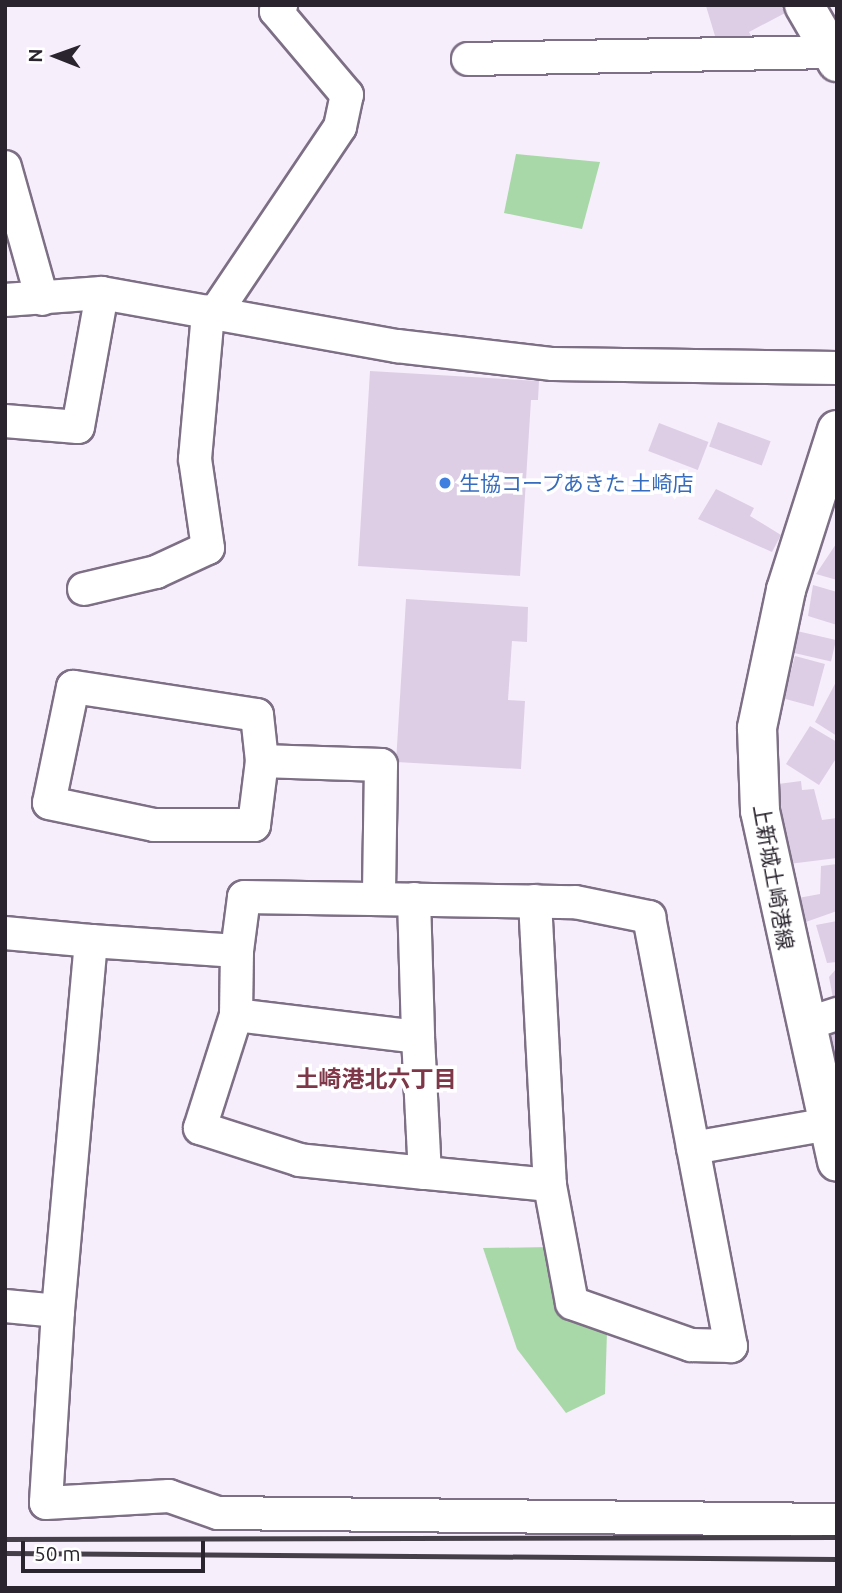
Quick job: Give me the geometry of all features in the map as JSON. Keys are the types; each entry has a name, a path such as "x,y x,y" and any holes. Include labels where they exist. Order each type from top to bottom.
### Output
{"main road":[{"path":"804,5 834,57"},
{"name":"上新城土崎港線","path":"837,430 786,590 757,728 760,811 821,1019 828,1124 837,1162"}],"street":[{"path":"85,589 156,572 208,548 195,459 211,313 340,127 347,95 276,7"},
{"path":"468,59 834,57"},
{"path":"5,167 42,299"},
{"path":"5,421 78,427 102,293"},
{"path":"5,300 102,293 397,346 554,364 837,368"},
{"path":"73,688 257,715 262,761 254,825 154,825 49,803 73,688"},
{"path":"262,761 381,765 379,899"},
{"path":"535,901 550,1185 572,1303 691,1345 731,1346 649,916 535,901 244,897 237,951 236,1015 200,1128 300,1160 550,1185"},
{"path":"414,899 425,1173"},
{"path":"5,933 237,951"},
{"path":"91,941 58,1311 46,1503 169,1496 218,1513 837,1520"},
{"path":"236,1015 418,1037"},
{"path":"693,1148 828,1124"},
{"path":"5,1306 58,1311"}],"green space":[{"path":"516,154 600,162 582,229 504,213"},
{"path":"551,1247 607,1332 605,1394 566,1413 517,1349 483,1248"}],"building":[{"path":"783,5 787,12 749,32 755,43 718,46 706,6"},
{"name":"生協コープあきた 土崎店","path":"370,371 539,381 538,400 531,400 520,576 358,566"},
{"path":"718,422 771,441 762,466 709,446"},
{"path":"659,423 708,442 698,470 648,451"},
{"path":"716,489 754,508 750,516 781,535 772,552 698,519"},
{"path":"836,544 837,580 816,574"},
{"path":"813,585 837,592 837,625 808,616"},
{"path":"406,599 528,607 527,642 512,641 508,700 525,701 521,769 396,762"},
{"path":"797,631 836,640 831,661 792,652"},
{"path":"795,656 825,664 814,707 784,699"},
{"path":"837,680 837,736 815,722"},
{"path":"810,726 837,742 837,757 819,785 786,764"},
{"path":"801,781 802,790 814,789 822,820 837,818 837,858 789,864 778,784"},
{"path":"837,864 837,911 803,923 798,898 820,894 821,866"},
{"path":"837,921 837,962 827,963 816,925"},
{"path":"837,968 837,997 833,998 829,977"},
{"path":"837,1026 837,1070 831,1072 822,1031"}],"railway":[{"path":"5,1539 837,1537"},
{"path":"5,1553 837,1559"}],"place":[{"name":"生協コープあきた 土崎店","path":"445,483"}],"district":[{"name":"土崎港北六丁目","path":"376,1079"}]}
